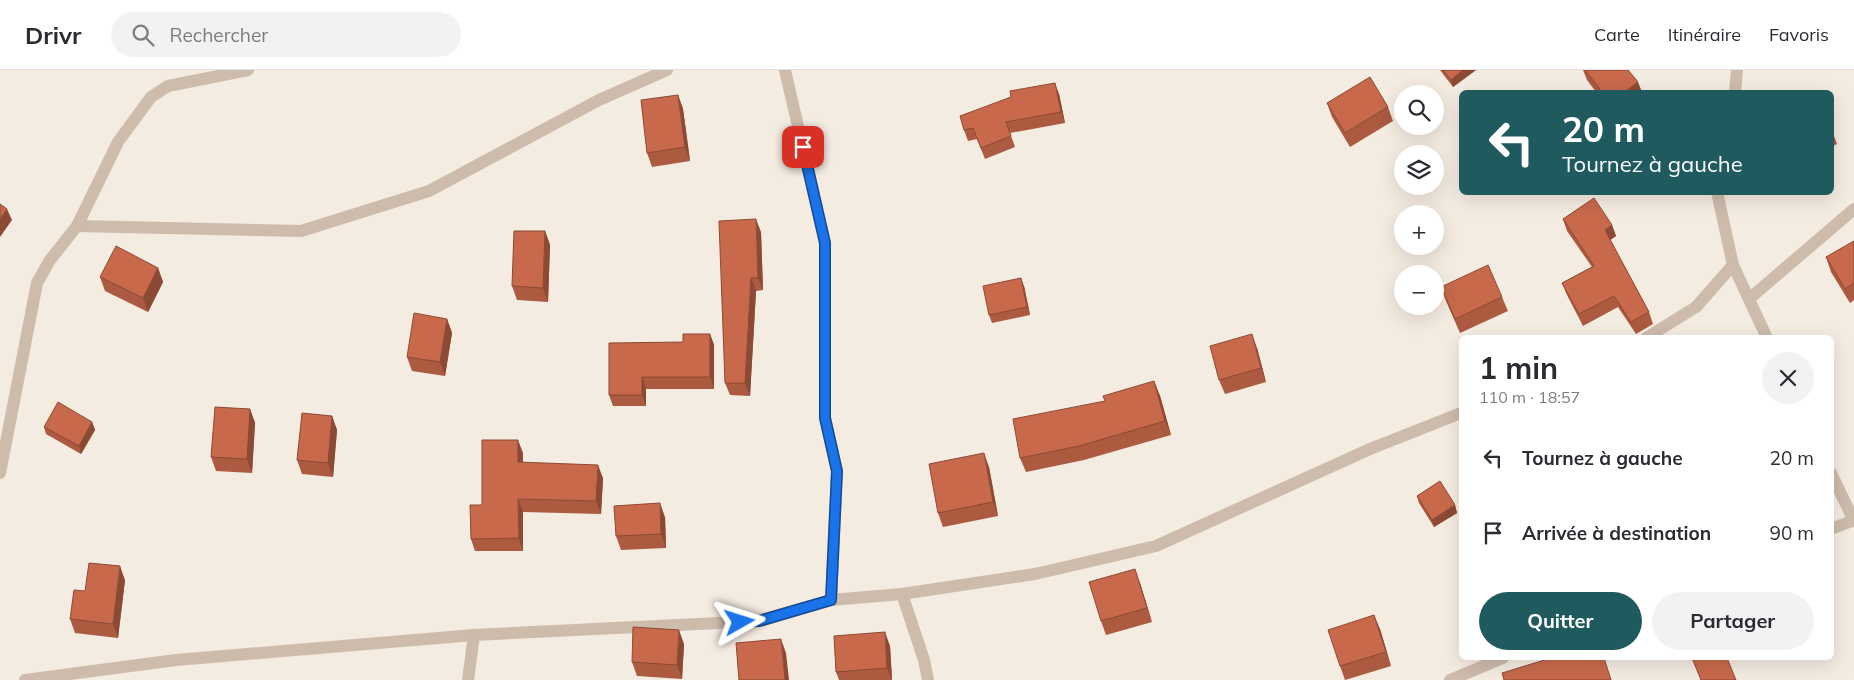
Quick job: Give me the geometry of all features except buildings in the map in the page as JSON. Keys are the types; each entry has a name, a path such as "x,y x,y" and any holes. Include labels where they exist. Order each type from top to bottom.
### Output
{"street":[{"path":"1,466 37,283 50,260 77,226 118,142 152,97 168,86 248,70"},
{"path":"77,226 301,231 429,191 600,100 667,70"},
{"path":"785,70 825,243 825,418 837,471 831,600"},
{"path":"1735,90 1737,70"},
{"path":"1718,195 1733,265 1766,335"},
{"path":"1749,299 1854,209"},
{"path":"1651,335 1696,307 1733,265"},
{"path":"25,680 176,660 474,635 759,621 831,600 902,594 1035,574 1156,546 1370,449 1459,414"},
{"path":"1834,479 1854,520 1834,528"},
{"path":"902,594 924,660 928,680"},
{"path":"468,680 474,635"},
{"path":"1450,680 1498,660"}],"route":[{"path":"740,622 759,621 831,600 837,471 825,418 825,243 803,147"}]}
